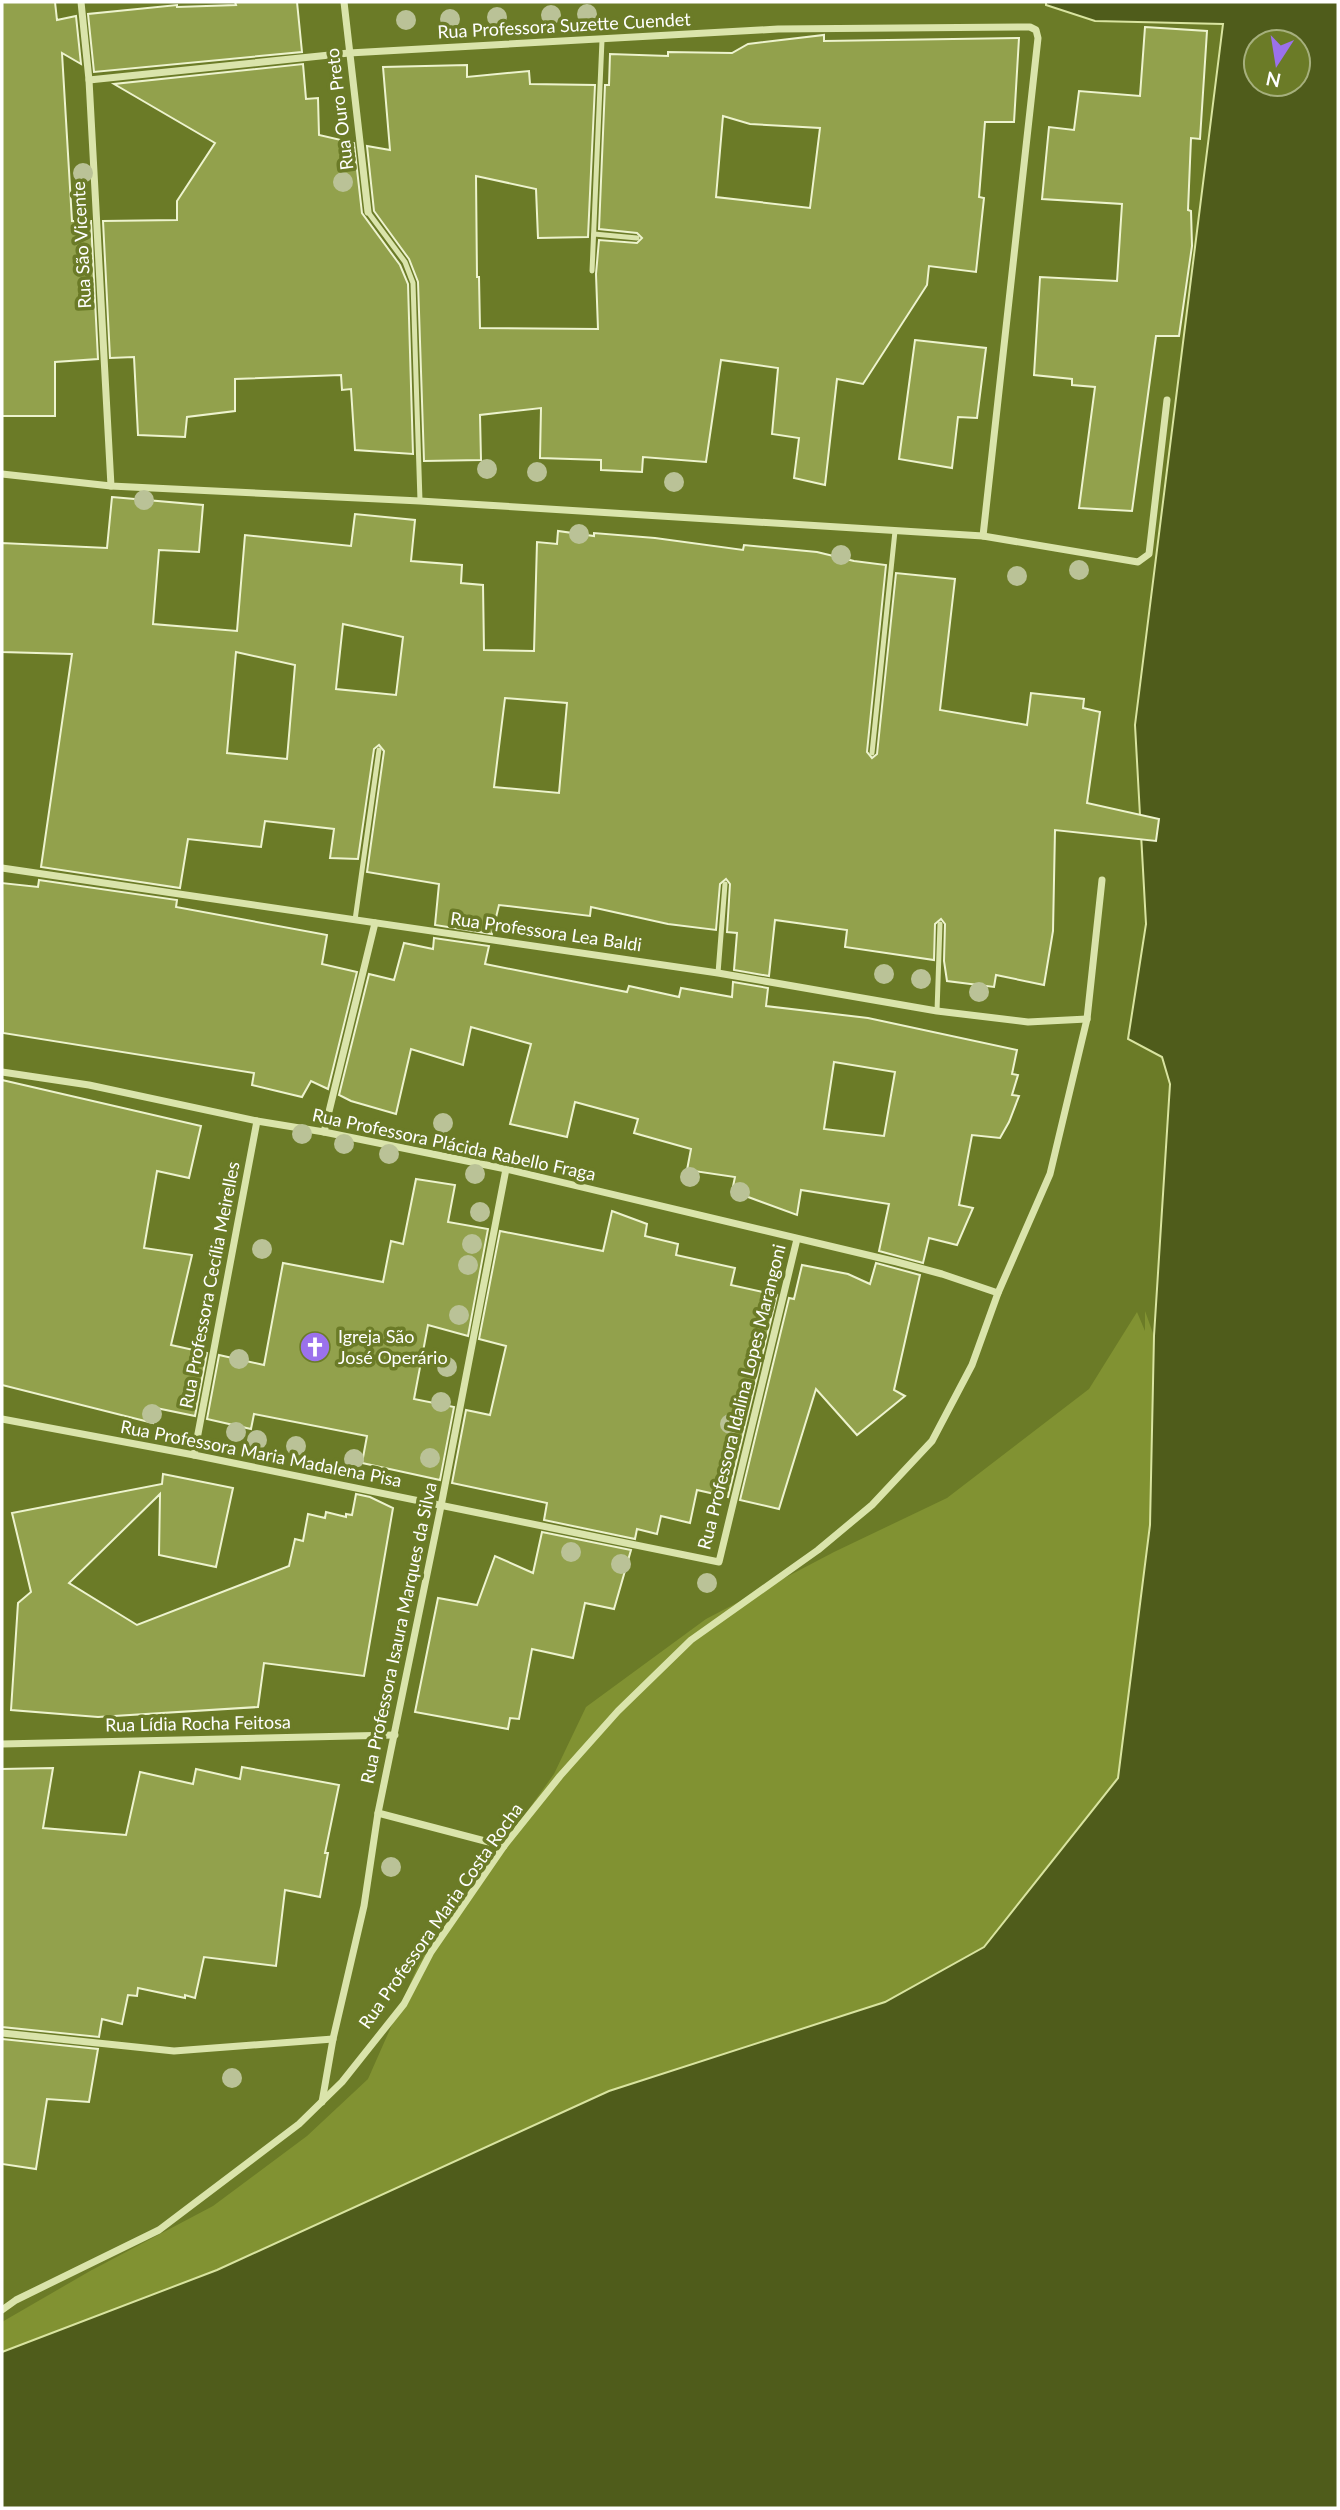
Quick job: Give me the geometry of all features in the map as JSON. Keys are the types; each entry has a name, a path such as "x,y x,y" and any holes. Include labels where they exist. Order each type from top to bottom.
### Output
{"street":[{"name":"Rua São Vicente","path":"80,2 89,80 111,486"},
{"name":"Rua Ouro Preto","path":"344,2 368,212"},
{"name":"Rua Professora Suzette Cuendet","path":"89,80 349,53 778,29 1030,27 1035,30 1038,38 983,536"},
{"path":"2,474 111,486 420,501 983,536 1138,562 1149,554 1167,400"},
{"name":"Rua Professora Lea Baldi","path":"2,868 718,973 937,1011 1028,1021 1087,1019"},
{"name":"Rua Professora Maria Costa Rocha","path":"2,2310 16,2300 159,2230 299,2124 342,2082 404,2004 432,1952 504,1846 560,1776 618,1712 691,1640 818,1550 863,1513 932,1441 972,1365 998,1293 1050,1174 1087,1019 1102,880"},
{"path":"324,1132 376,923"},
{"name":"Rua Professora Plácida Rabello Fraga","path":"2,1072 89,1085 257,1121 506,1169 897,1262 998,1293"},
{"name":"Rua Professora Cecília Meirelles","path":"194,1455 257,1121"},
{"name":"Rua Professora Isaura Marques da Silva","path":"322,2102 333,2039 364,1906 378,1813 506,1169"},
{"name":"Rua Professora Idalina Lopes Marangoni","path":"719,1562 797,1239"},
{"name":"Rua Professora Maria Madalena Pisa","path":"2,1419 194,1455 719,1562"},
{"name":"Rua Lídia Rocha Feitosa","path":"2,1744 395,1735"},
{"path":"378,1813 504,1846"},
{"path":"2,2033 174,2051 333,2039"}],"lane":[{"path":"592,271 603,40"},
{"path":"368,212 405,262 413,283 420,501"},
{"path":"594,234 637,238"},
{"path":"872,753 895,531"},
{"path":"355,920 379,750"},
{"path":"718,973 724,884"},
{"path":"937,1011 940,923"}],"shaded area":[{"path":"1046,2 1338,2 1338,2508 2,2508 2,2352 217,2270 609,2091 885,2002 984,1947 1118,1778 1150,1525 1154,1336 1170,1084 1162,1057 1128,1039 1146,924 1135,725 1223,24 1095,21 1046,5"},
{"path":"1145,1311 1154,1336 1150,1525 1118,1778 984,1947 885,2002 609,2091 217,2270 2,2352 2,2322 90,2271 213,2206 307,2136 368,2079 421,1959 554,1774 586,1707 706,1619 834,1552 947,1498 1089,1389 1137,1312 1145,1331"}],"building":[{"path":"2,2 55,2 57,20 76,16 81,64 62,53 72,221 91,221 98,359 55,362 55,416 2,416"},
{"path":"235,2 297,2 302,52 94,72 88,14 177,5 236,5"},
{"path":"1145,27 1207,31 1200,139 1191,138 1188,210 1191,211 1192,246 1179,336 1156,336 1132,511 1079,508 1095,387 1072,385 1072,379 1034,375 1040,277 1117,281 1122,204 1042,199 1049,127 1074,130 1079,91 1140,96"},
{"path":"824,35 824,41 1019,38 1014,122 985,122 979,197 984,198 976,272 929,266 927,285 863,384 837,379 825,485 794,478 799,438 772,434 778,368 721,360 706,462 643,457 642,472 601,470 601,460 540,458 541,408 480,415 481,460 424,461 418,282 409,259 374,211 367,146 390,150 383,67 467,65 467,77 529,71 530,84 595,85 588,237 538,238 536,189 476,176 477,277 480,328 598,329 596,274 599,240 637,243 642,238 637,233 599,229 605,85 609,85 610,54 668,56 668,52 732,53 748,44","holes":["723,116 750,124 820,128 810,208 716,197"]},
{"path":"303,64 306,99 318,98 319,135 354,143 362,213 400,265 408,284 413,454 355,450 351,389 342,390 341,375 235,379 235,411 187,417 185,437 138,435 134,357 110,358 103,221 177,220 177,201 215,143 114,84"},
{"path":"915,340 986,348 977,418 958,417 952,468 899,459"},
{"path":"112,497 203,505 199,552 159,550 153,624 237,631 245,535 351,546 355,514 415,520 411,561 462,565 461,583 483,585 484,650 534,651 537,542 557,544 558,531 594,536 594,533 655,538 743,550 744,545 817,552 886,565 867,752 872,758 877,754 896,573 955,579 940,710 1027,725 1031,693 1084,699 1083,708 1100,712 1087,803 1159,819 1156,841 1055,830 1053,931 1044,985 996,975 994,987 947,981 944,961 945,924 941,919 935,924 934,960 845,947 847,930 775,920 769,976 734,970 737,933 727,932 730,884 726,879 720,884 716,930 668,924 591,907 590,916 499,905 492,934 435,925 439,884 367,872 384,751 379,745 374,749 358,859 330,858 334,829 265,821 261,847 188,839 180,888 41,867 72,654 2,652 2,543 107,548","holes":["343,624 403,637 396,695 336,689","236,652 295,665 287,759 227,753","505,698 567,703 559,793 494,787"]},
{"path":"39,880 177,900 176,907 327,935 322,964 357,972 328,1089 311,1081 302,1097 252,1085 254,1073 3,1033 2,883 38,887"},
{"path":"434,938 489,946 485,964 627,992 629,986 679,997 681,988 732,997 733,982 768,988 766,1006 868,1018 1017,1050 1012,1074 1018,1075 1012,1095 1019,1096 1000,1138 972,1135 959,1205 973,1208 957,1245 929,1238 923,1263 879,1251 889,1204 801,1190 797,1215 732,1191 735,1177 687,1170 691,1149 634,1133 638,1119 575,1102 567,1137 510,1124 531,1044 471,1027 463,1065 411,1049 396,1114 339,1095 369,974 394,980 404,943 433,949","holes":["834,1062 895,1072 884,1136 824,1129"]},
{"path":"2,1080 201,1126 189,1178 157,1171 144,1248 192,1255 171,1345 207,1353 195,1416 156,1408 153,1423 2,1385"},
{"path":"416,1179 455,1185 448,1222 488,1229 468,1336 428,1325 414,1399 454,1407 440,1480 362,1463 367,1436 254,1414 251,1429 207,1419 219,1355 264,1365 283,1263 383,1282 391,1241 403,1244"},
{"path":"612,1211 647,1224 645,1236 678,1244 676,1255 735,1268 731,1285 777,1295 728,1497 697,1490 690,1523 661,1516 657,1534 637,1529 635,1539 544,1520 547,1503 452,1483 466,1410 490,1415 506,1346 479,1339 500,1231 603,1251"},
{"path":"876,1263 920,1275 894,1390 905,1396 857,1435 816,1389 779,1509 740,1500 789,1298 794,1299 802,1265 848,1274 870,1284"},
{"path":"163,1474 233,1488 216,1567 159,1555 160,1494 69,1583 137,1625 289,1566 295,1539 303,1541 308,1514 325,1518 326,1512 346,1517 346,1514 352,1515 356,1494 370,1497 393,1508 364,1676 264,1663 258,1707 98,1717 11,1710 18,1603 31,1592 12,1513 162,1484"},
{"path":"542,1532 631,1550 614,1609 585,1603 573,1658 532,1649 519,1719 510,1718 508,1729 415,1712 438,1598 477,1605 495,1556 533,1573"},
{"path":"242,1767 339,1785 325,1853 328,1853 320,1897 285,1890 276,1966 204,1957 195,1998 138,1988 137,1996 128,1995 122,2024 102,2019 99,2037 2,2027 2,1769 53,1768 43,1828 126,1835 140,1772 193,1784 196,1769 240,1779"},
{"path":"2,2039 98,2049 89,2102 47,2099 36,2169 2,2164"}],"place":[{"name":"Igreja São José Operário","path":"315,1347"}]}
